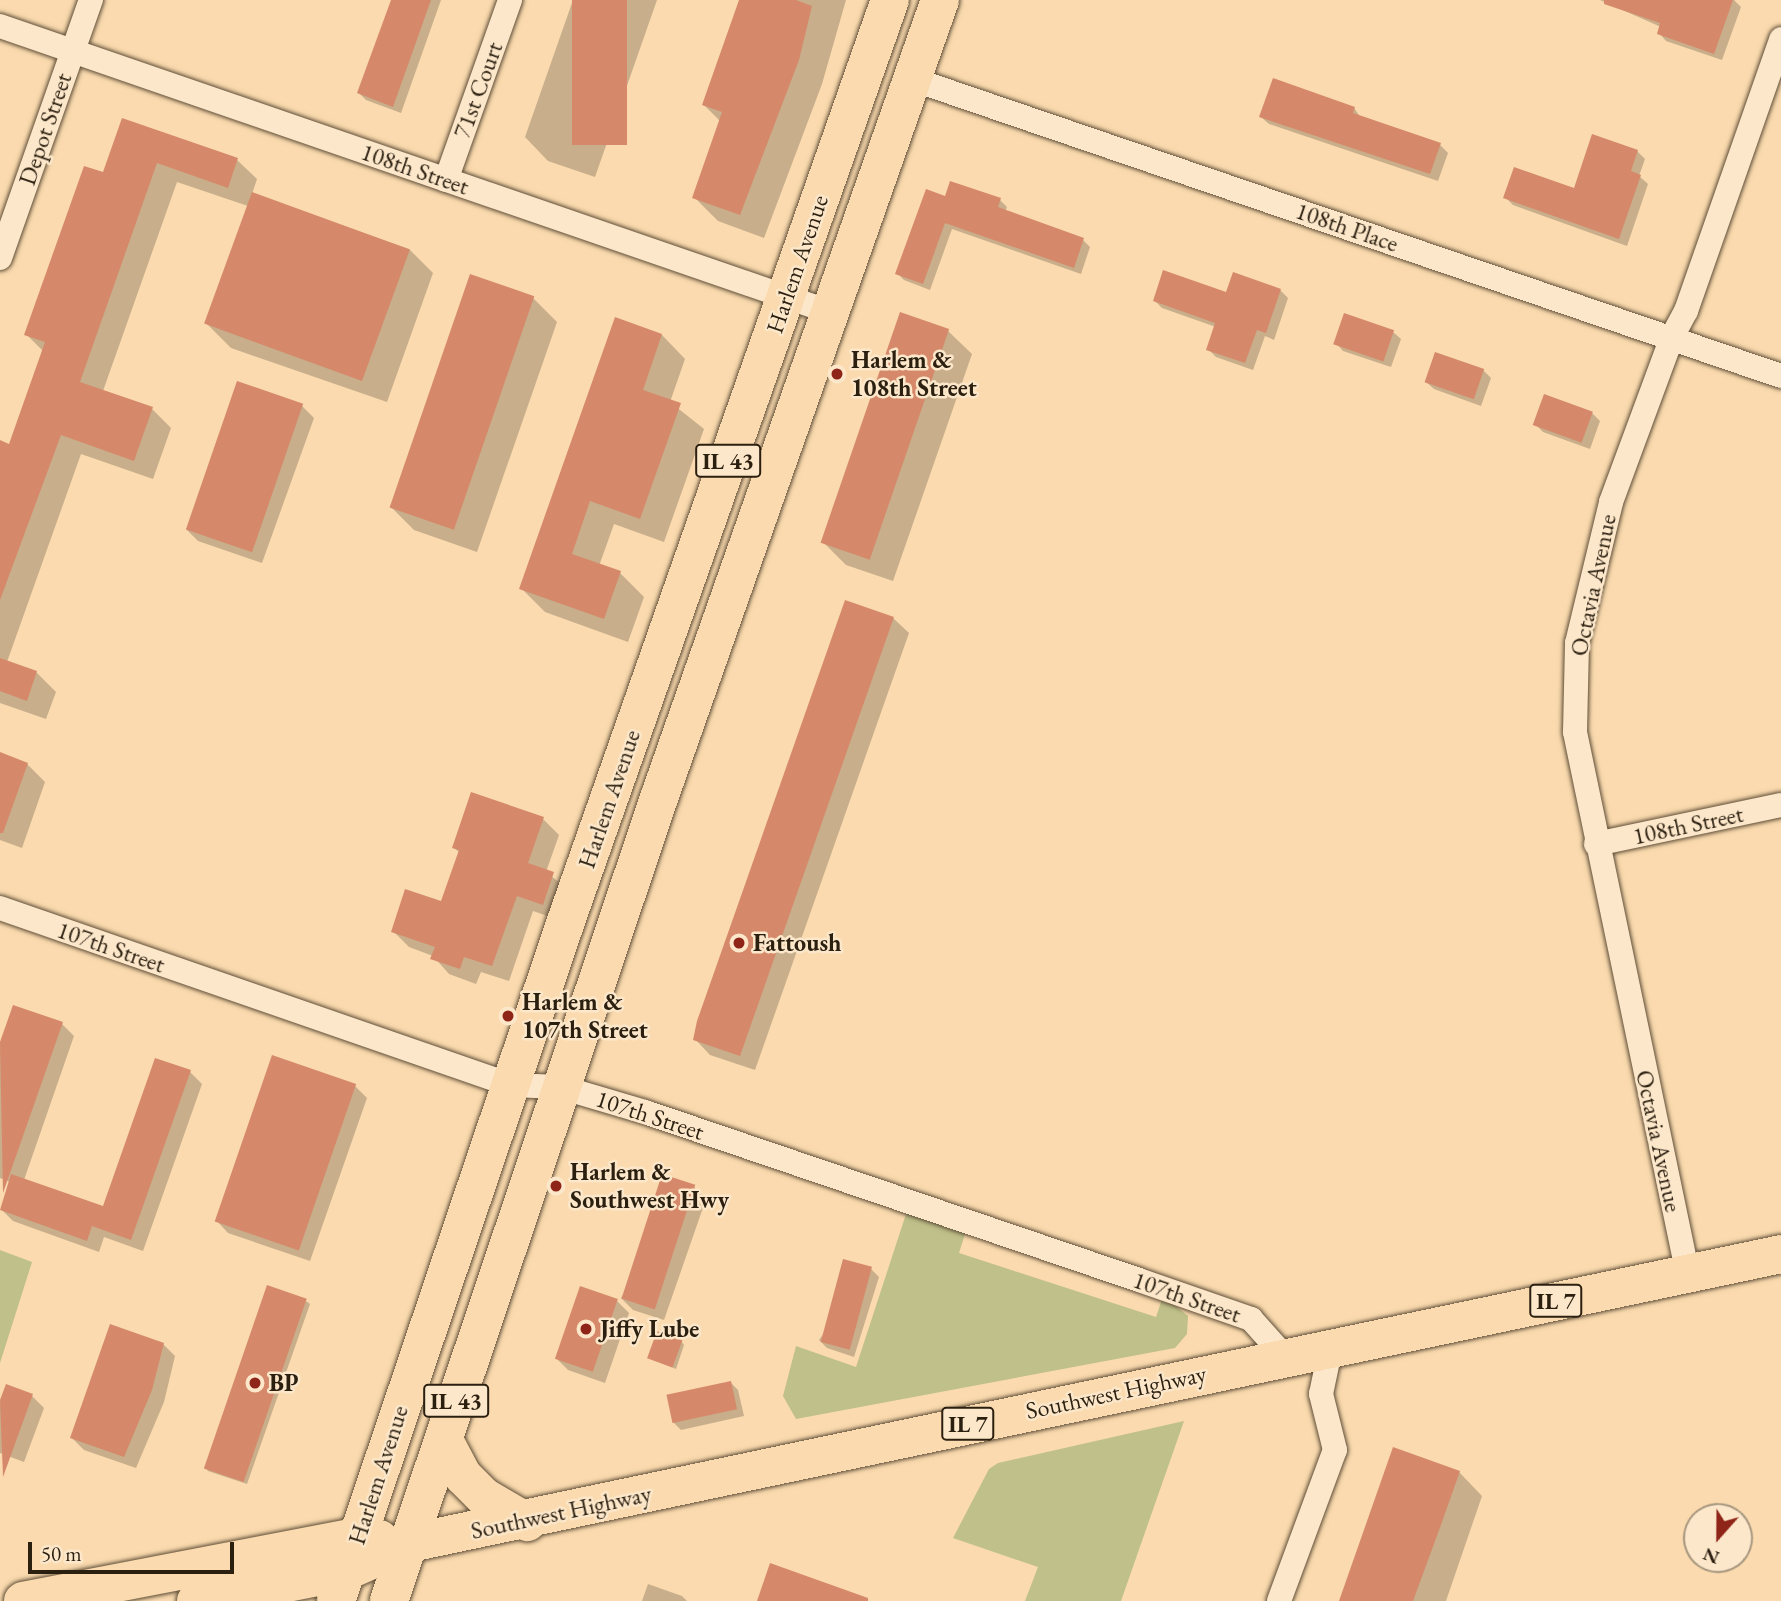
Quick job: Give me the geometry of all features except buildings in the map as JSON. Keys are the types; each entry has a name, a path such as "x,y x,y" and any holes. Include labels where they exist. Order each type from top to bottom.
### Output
{"main road":[{"name":"Harlem Avenue","path":"341,1586 360,1535 415,1357 890,0"},
{"name":"Harlem Avenue","path":"389,1601 560,1087 940,0"},
{"name":"Southwest Highway","path":"23,1601 360,1535 410,1543 527,1522 1284,1356 1781,1254"},
{"path":"444,1440 463,1476 484,1497 527,1522"},
{"name":"Southwest Highway","path":"216,1599 341,1586 410,1543"}],"street":[{"name":"Depot Street","path":"0,258 91,0"},
{"name":"71st Court","path":"446,180 510,0"},
{"name":"108th Street","path":"0,26 830,312"},
{"name":"Octavia Avenue","path":"1688,1275 1596,844 1575,732 1577,643 1611,502 1672,337 1686,311 1781,39"},
{"name":"108th Place","path":"912,79 1781,376"},
{"name":"108th Street","path":"1596,844 1781,805"},
{"name":"107th Street","path":"0,908 511,1085 560,1087 645,1112 1251,1319 1284,1356"},
{"path":"1279,1601 1335,1450 1321,1394 1331,1346"}],"green space":[{"path":"907,1211 966,1231 959,1253 1156,1317 1163,1296 1188,1316 1187,1334 1175,1348 796,1419 783,1396 796,1346 856,1367"},
{"path":"0,1250 32,1262 0,1363"},
{"path":"1184,1421 1121,1601 1025,1601 1038,1567 953,1538 989,1469 998,1463"}],"place":[{"name":"Harlem & 108th Street","path":"837,374"},
{"name":"Fattoush","path":"739,943"},
{"name":"Harlem & 107th Street","path":"508,1016"},
{"name":"Harlem & Southwest Hwy","path":"556,1186"},
{"name":"Jiffy Lube","path":"586,1329"},
{"name":"BP","path":"255,1383"}]}
